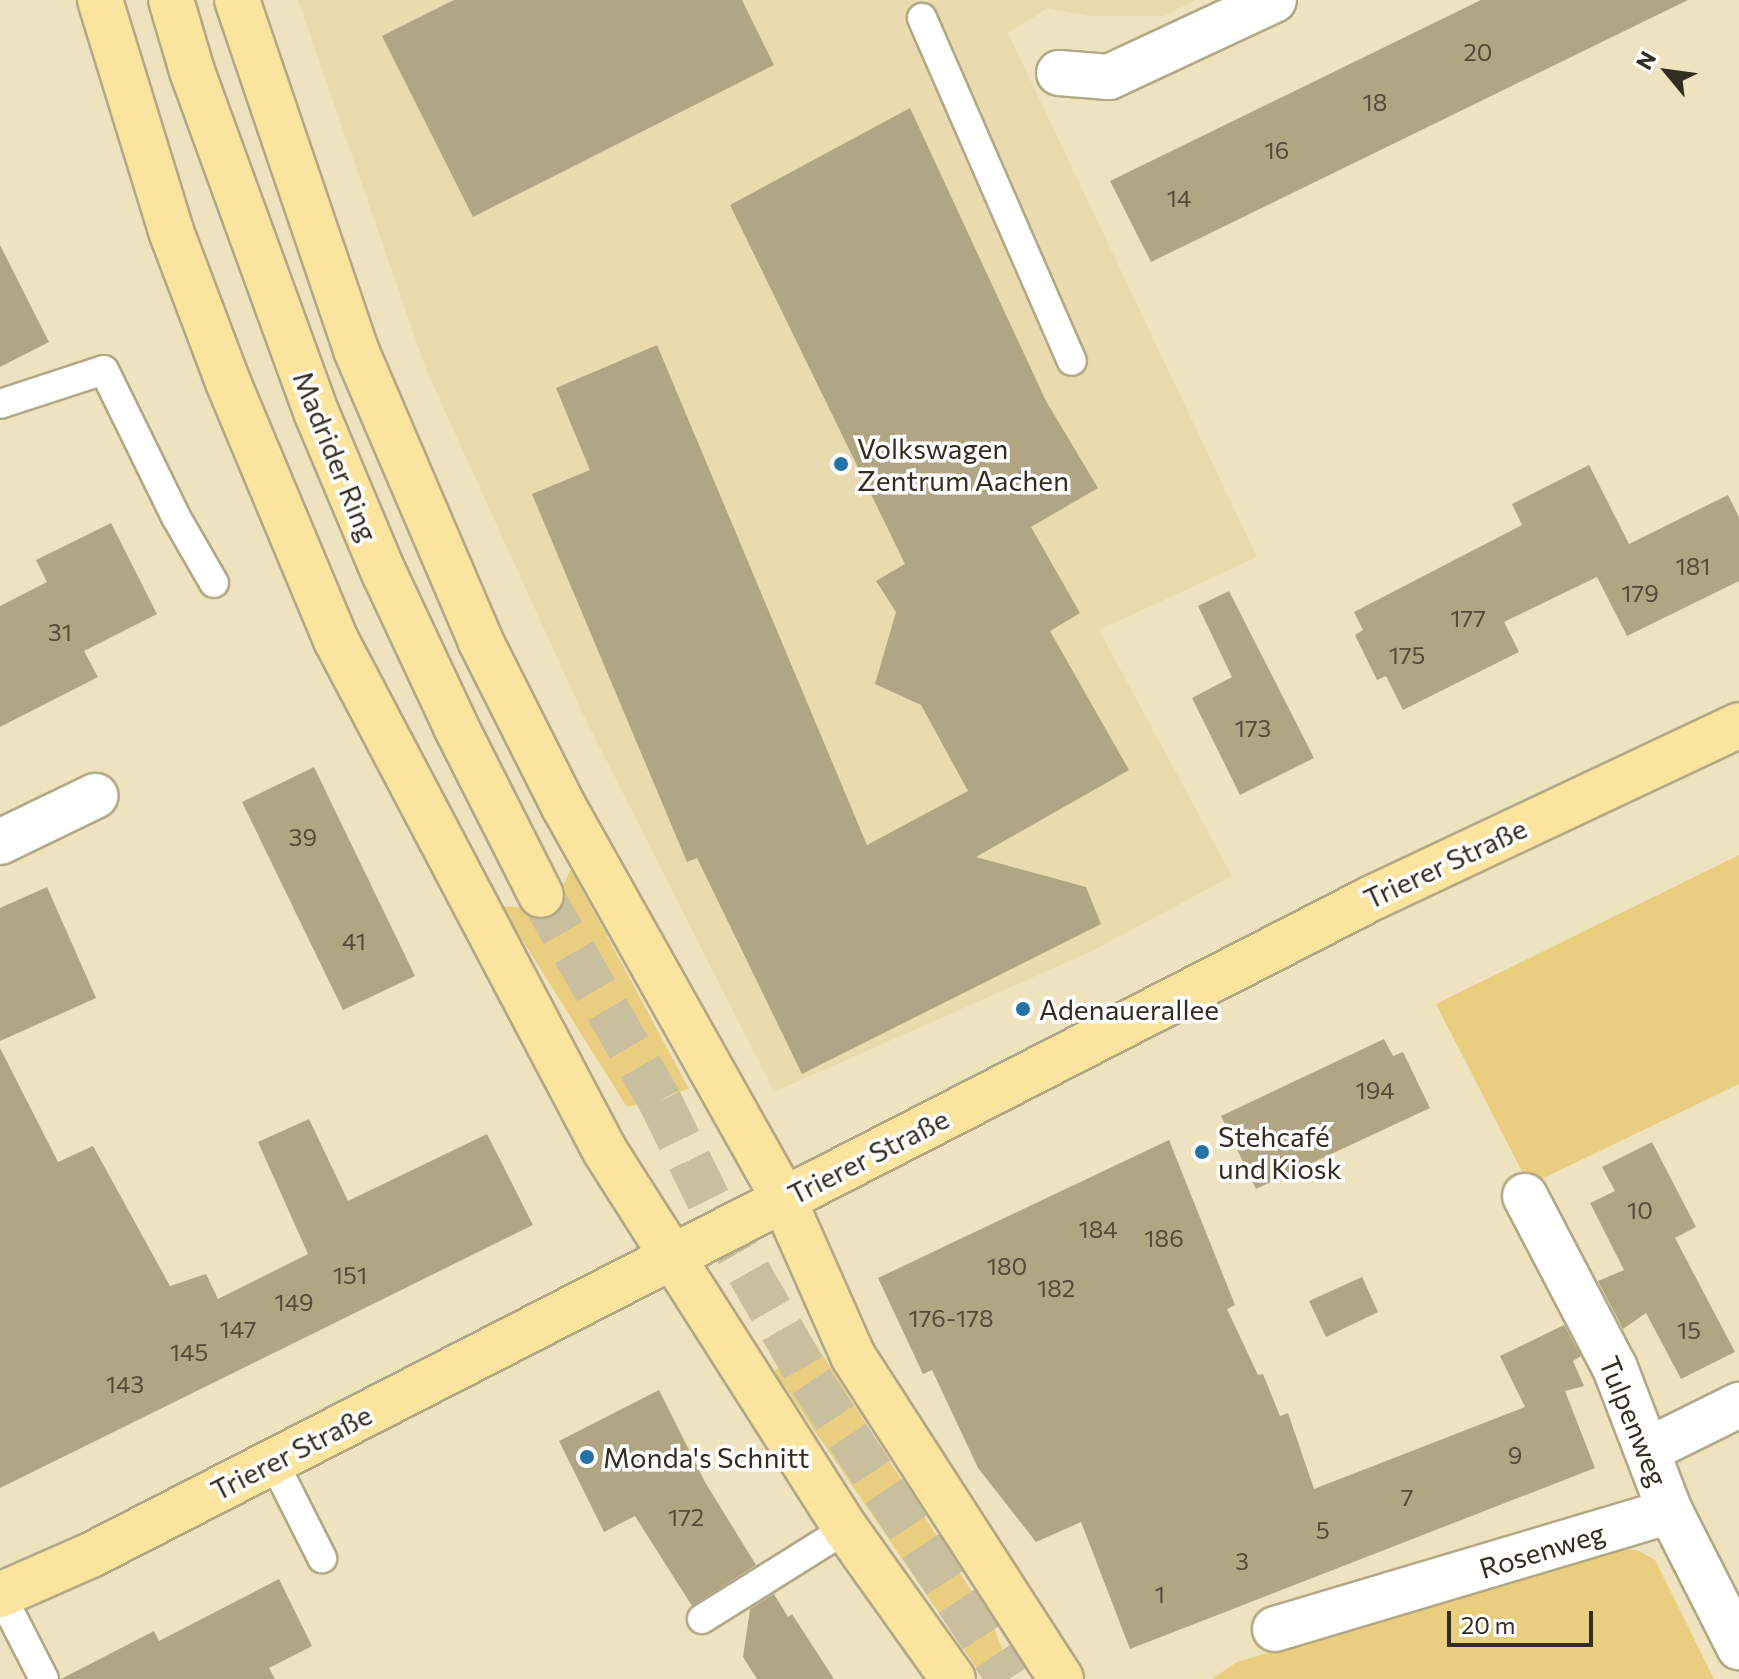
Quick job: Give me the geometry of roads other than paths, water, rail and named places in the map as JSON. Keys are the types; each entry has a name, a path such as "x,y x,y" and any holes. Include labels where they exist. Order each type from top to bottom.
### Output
{"main road":[{"path":"100,0 176,245 228,382 336,640 585,1116 670,1256 846,1529 953,1679"},
{"name":"Madrider Ring","path":"171,0 202,101 323,429 436,685 541,895"},
{"path":"237,0 356,350 480,640 564,807 783,1198 853,1356 1060,1679"},
{"name":"Trierer Straße","path":"0,1595 91,1555 1372,898 1739,725"}],"street":[{"path":"1059,73 1109,77 1274,0"},
{"path":"0,842 95,796"},
{"name":"Tulpenweg","path":"1525,1196 1615,1368 1670,1511 1739,1647"},
{"path":"1648,1450 1739,1405"},
{"name":"Rosenweg","path":"1275,1629 1670,1511"}],"lane":[{"path":"922,18 1072,361"},
{"path":"0,404 104,370 176,517 214,583"},
{"path":"273,1461 322,1558"},
{"path":"702,1619 846,1529"},
{"path":"0,1595 44,1679"}],"tunnel":[{"path":"541,895 660,1101 716,1215 811,1381 1009,1679"}],"place":[{"name":"Volkswagen Zentrum Aachen","path":"841,464"},
{"name":"Adenauerallee","path":"1023,1009"},
{"name":"Stehcafé und Kiosk","path":"1202,1152"},
{"name":"Monda's Schnitt","path":"587,1457"}]}
